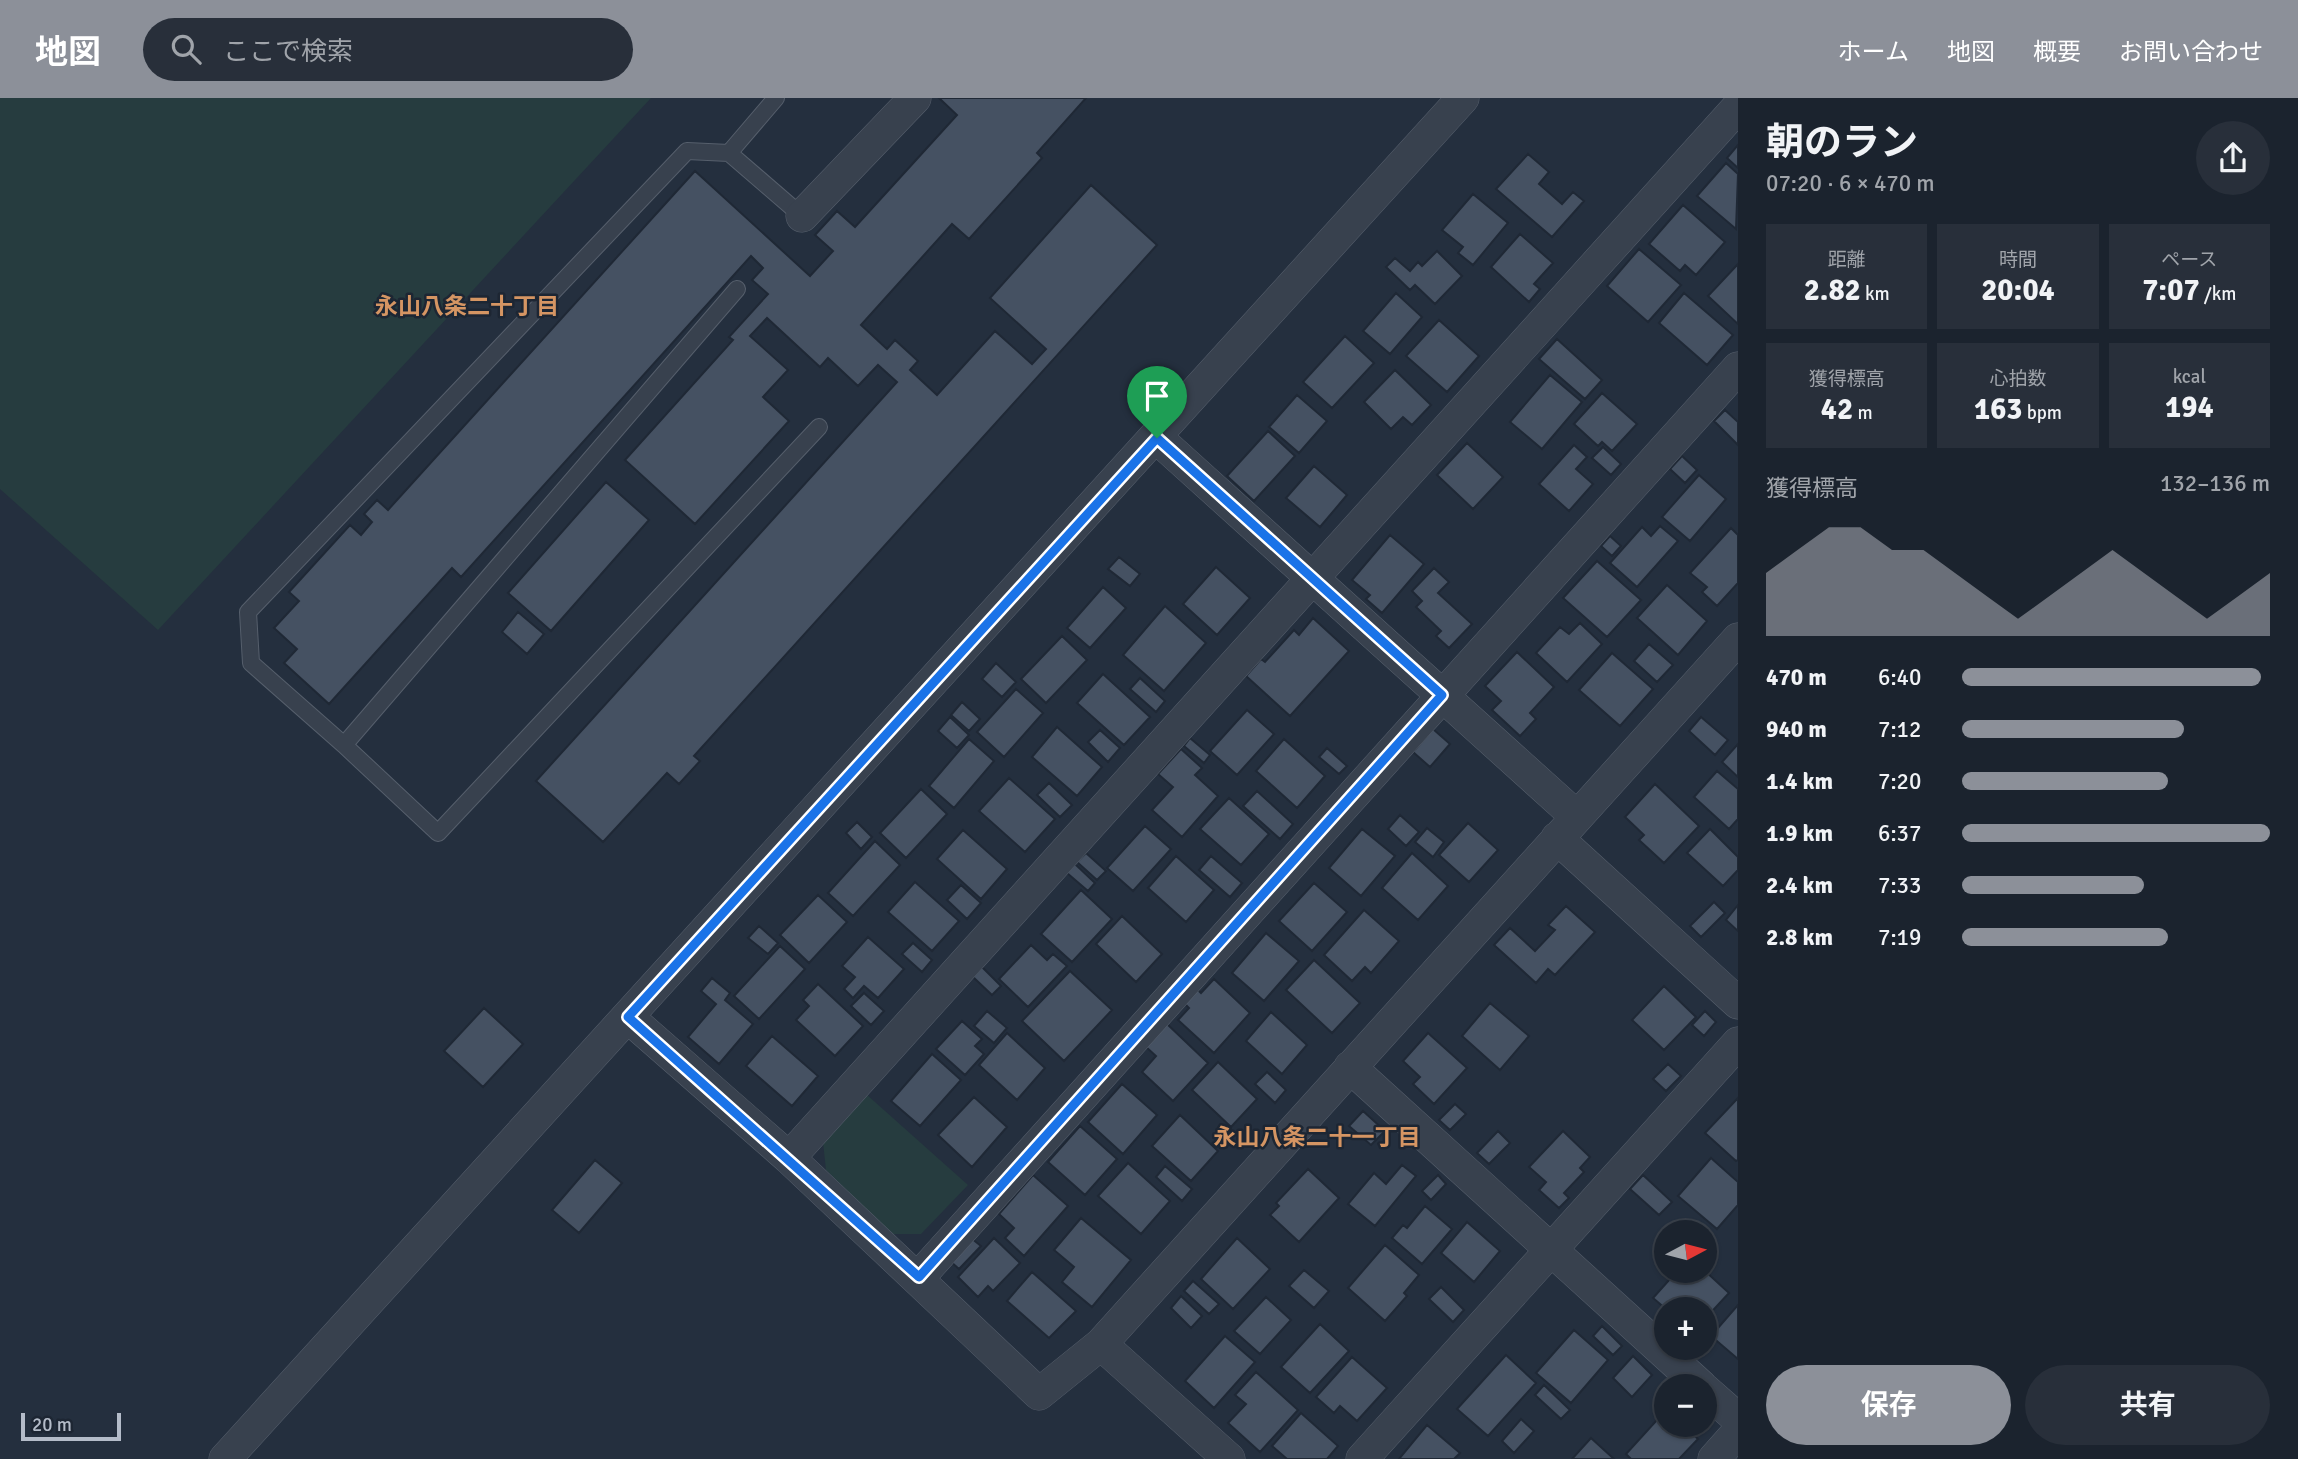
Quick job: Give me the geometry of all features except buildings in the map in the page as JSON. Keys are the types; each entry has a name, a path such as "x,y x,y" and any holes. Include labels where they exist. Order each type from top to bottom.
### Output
{"street":[{"path":"802,216 915,98"},
{"path":"225,1459 1157,438 1463,98"},
{"path":"789,1158 1738,107"},
{"path":"919,1277 1738,368"},
{"path":"1157,438 1442,695 1738,1003"},
{"path":"628,1017 789,1158 919,1277 1039,1394 1101,1344 1738,639"},
{"path":"1362,1459 1738,1043"},
{"path":"1350,1067 1689,1374"},
{"path":"1101,1344 1228,1459"},
{"path":"1717,1400 1738,1419"},
{"path":"1714,1459 1738,1432"}],"lane":[{"path":"729,153 776,98"},
{"path":"802,216 729,153 687,151 248,612 251,663 438,833 819,426"},
{"path":"344,745 737,289"}],"green space":[{"path":"0,98 651,98 158,630 0,489"},
{"path":"866,1094 968,1185 921,1234 892,1234 826,1170 823,1142"}],"district":[{"name":"永山八条二十丁目","path":"467,306"},
{"name":"永山八条二十一丁目","path":"1317,1137"}],"route":[{"path":"1157,438 1442,695 919,1277 789,1158 628,1017 1157,438"}]}
